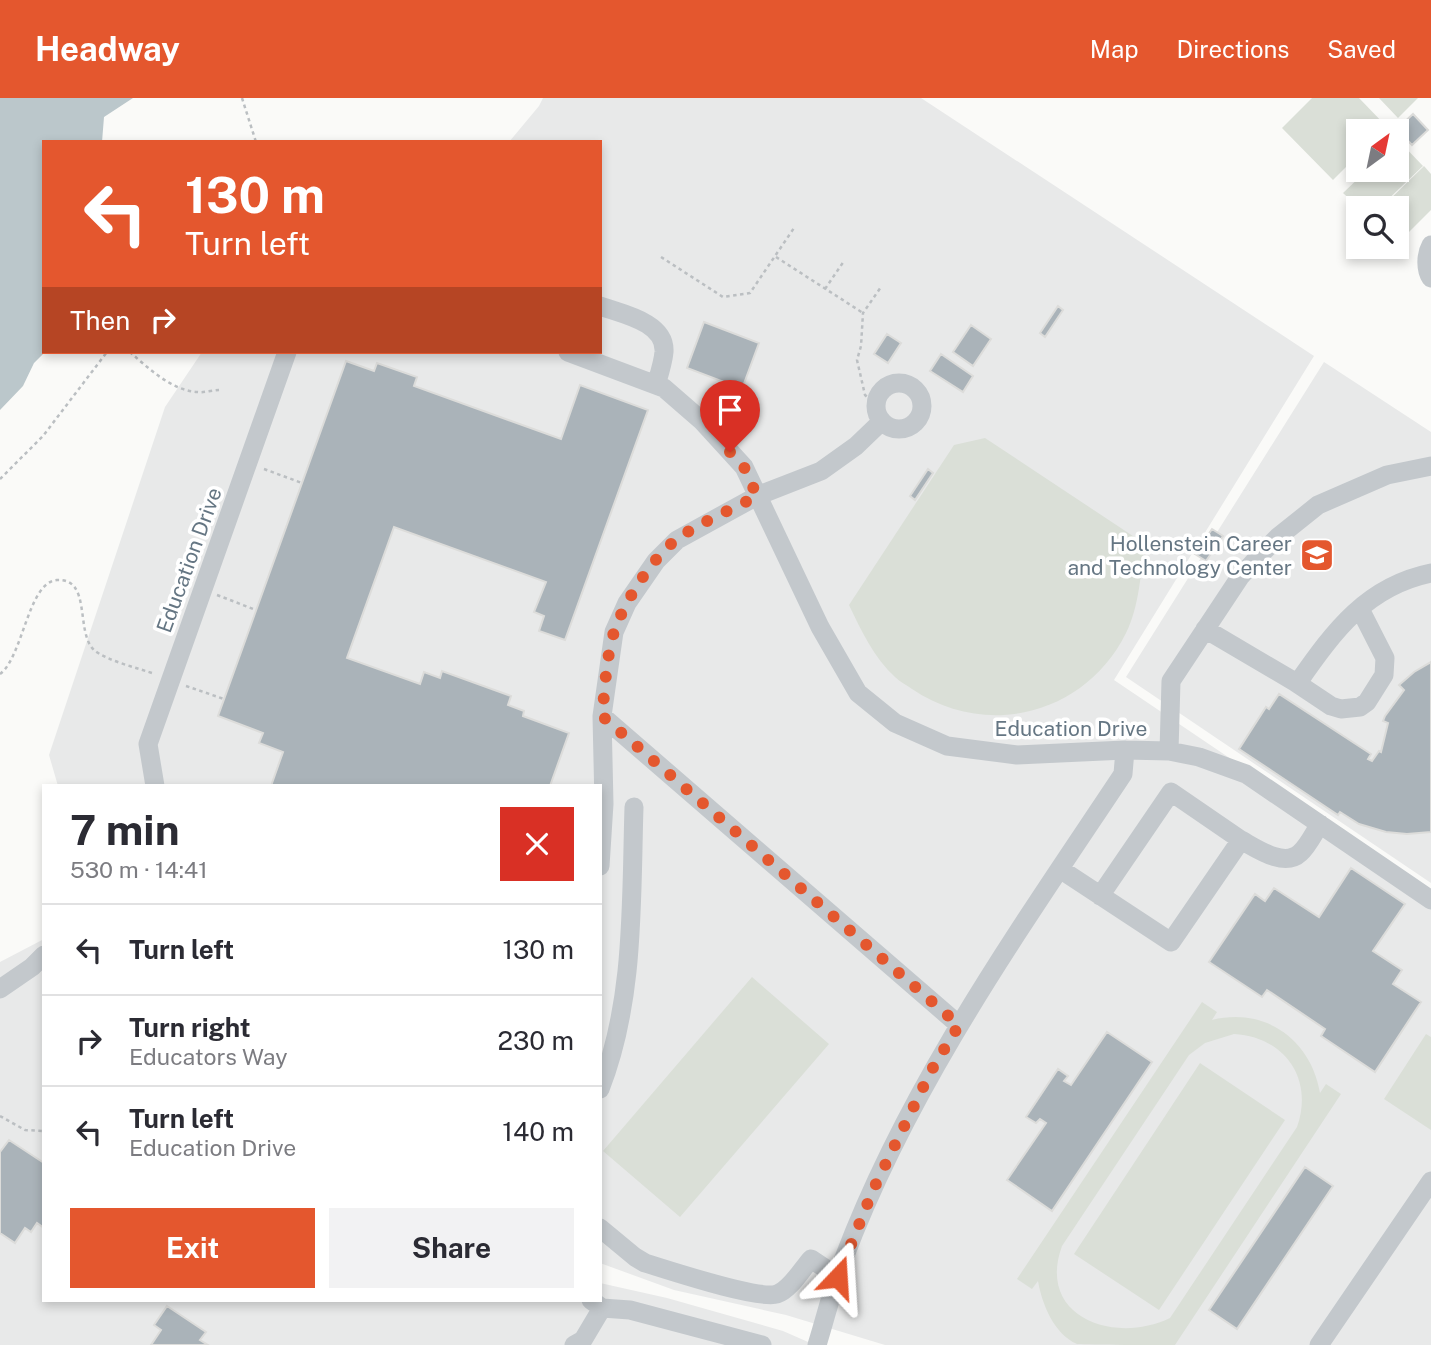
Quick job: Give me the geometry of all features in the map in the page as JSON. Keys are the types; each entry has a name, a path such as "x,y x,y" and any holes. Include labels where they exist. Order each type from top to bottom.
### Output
{"street":[{"path":"1431,245 1427,260 1428,275 1431,278"},
{"path":"602,307 654,328 663,341 664,352 656,385"},
{"name":"Education Drive","path":"155,784 148,744 286,354"},
{"name":"Education Drive","path":"573,354 664,388 702,421 744,467 820,627 858,693 895,723 947,746 1017,755 1125,750 1169,751 1199,757 1246,774 1431,900"},
{"path":"602,835 602,716 614,632 627,603 656,561 677,540 757,496 821,471 856,446 880,414"},
{"path":"1169,751 1171,681 1240,577 1259,556 1318,505 1387,475 1431,466"},
{"path":"1295,682 1299,681 1335,631 1360,608 1401,583 1431,573"},
{"path":"1205,629 1331,706 1341,709 1360,707 1381,683 1386,666 1385,658 1360,608"},
{"path":"602,716 959,1025"},
{"path":"817,1345 838,1277 873,1190 931,1071 1123,774 1125,750"},
{"path":"1100,896 1171,792 1241,841 1279,858 1293,857 1300,853 1320,824"},
{"path":"602,1083 617,1037 627,971 634,807"},
{"path":"1060,869 1171,942 1241,841"},
{"path":"0,989 42,957"},
{"path":"1319,1345 1431,1181"},
{"path":"602,1230 645,1262 738,1290 778,1294 811,1259 838,1277"},
{"path":"579,1343 597,1304 630,1310 762,1345"}],"path":[{"path":"242,98 255,140"},
{"path":"661,257 723,297 750,293 794,228"},
{"path":"776,257 863,313"},
{"path":"825,289 844,261"},
{"path":"880,414 865,395 857,364 863,313 881,287"},
{"path":"0,479 44,436 106,354"},
{"path":"132,354 155,373 174,384 197,393 219,390"},
{"path":"261,468 302,483"},
{"path":"0,674 10,662 40,592 55,580 68,582 77,590 86,637 91,646 100,654 155,674"},
{"path":"214,594 256,610"},
{"path":"186,686 224,699"},
{"path":"0,1116 25,1130 42,1131"}],"shaded area":[{"path":"0,98 133,98 104,117 102,140 42,140 43,354 34,363 23,386 0,410"},
{"path":"543,98 921,98 1314,356 1114,680 1431,894 1431,1345 885,1345 786,1315 674,1290 602,1264 602,784 57,784 49,755 165,407 201,354 602,354 602,140 511,140"},
{"path":"1312,98 1359,98 1379,119 1346,119 1346,167 1333,180 1282,128"},
{"path":"1379,98 1418,98 1398,118"},
{"path":"1409,151 1423,166 1409,179"},
{"path":"1424,166 1431,174 1431,210 1409,232 1409,196 1393,196"},
{"path":"1354,182 1406,182 1392,196 1346,196 1343,193"},
{"name":"Hollenstein Career and Technology Center","path":"1324,362 1431,432 1431,883 1126,677"},
{"path":"985,438 1145,544 1134,612 1126,633 1108,661 1086,683 1060,700 1032,710 1002,715 971,713 941,705 899,680 874,652 849,605 954,445"},
{"path":"42,940 42,1302 602,1302 602,1283 667,1298 783,1331 815,1345 0,1345 0,962"},
{"path":"752,977 829,1044 680,1217 603,1151"},
{"path":"1202,1002 1217,1012 1212,1020 1250,1018 1282,1031 1307,1057 1320,1093 1326,1084 1341,1094 1175,1345 1077,1344 1062,1333 1050,1317 1038,1281 1032,1289 1017,1279","holes":["1234,1034 1252,1037 1281,1052 1298,1077 1302,1093 1297,1127 1170,1318 1148,1326 1126,1328 1104,1326 1085,1319 1070,1307 1060,1291 1057,1271 1062,1246 1189,1055 1205,1043"]},
{"path":"1426,1034 1431,1037 1431,1130 1384,1099"},
{"path":"1200,1063 1285,1120 1159,1310 1074,1254"}],"building":[{"path":"1413,114 1428,130 1412,145 1409,142 1408,119"},
{"path":"1058,306 1063,310 1045,337 1040,333"},
{"path":"704,322 759,343 742,389 687,368"},
{"path":"971,325 991,339 973,366 953,352"},
{"path":"887,334 901,343 888,363 874,354"},
{"path":"941,354 973,376 963,392 930,371"},
{"path":"346,361 374,371 377,363 417,377 414,386 561,439 580,385 648,410 565,640 539,631 544,616 534,612 546,582 394,527 347,658 420,684 424,672 440,678 442,671 511,696 508,705 524,711 523,716 569,733 551,784 272,784 283,752 259,743 263,733 218,716"},
{"path":"928,469 933,473 915,500 910,496"},
{"path":"1212,529 1223,536 1206,561 1195,554"},
{"path":"1431,662 1431,832 1386,832 1359,824 1340,812 1338,815 1239,749 1266,707 1269,709 1279,694 1371,754 1368,759 1372,761 1379,751 1381,752 1388,723 1383,721 1385,716 1404,690 1399,685"},
{"path":"1351,868 1405,904 1373,951 1402,970 1393,984 1421,1002 1375,1072 1321,1036 1325,1029 1267,990 1262,997 1209,962 1255,894 1265,901 1274,888 1319,917"},
{"path":"1107,1032 1152,1062 1052,1211 1007,1180 1046,1123 1040,1119 1036,1123 1026,1117 1058,1069 1068,1076 1064,1081 1071,1085"},
{"path":"9,1140 42,1162 42,1227 37,1223 31,1232 25,1228 15,1243 0,1233 0,1152"},
{"path":"1305,1167 1333,1186 1237,1329 1209,1310"},
{"path":"167,1306 206,1332 200,1340 208,1345 151,1345 161,1330 154,1325"}],"place":[{"name":"Hollenstein Career and Technology Center","path":"1317,555"}],"route":[{"path":"730,452 744,467 757,496 677,540 645,576 627,603 614,632 602,716 959,1025 931,1071 873,1190 838,1277"}]}
